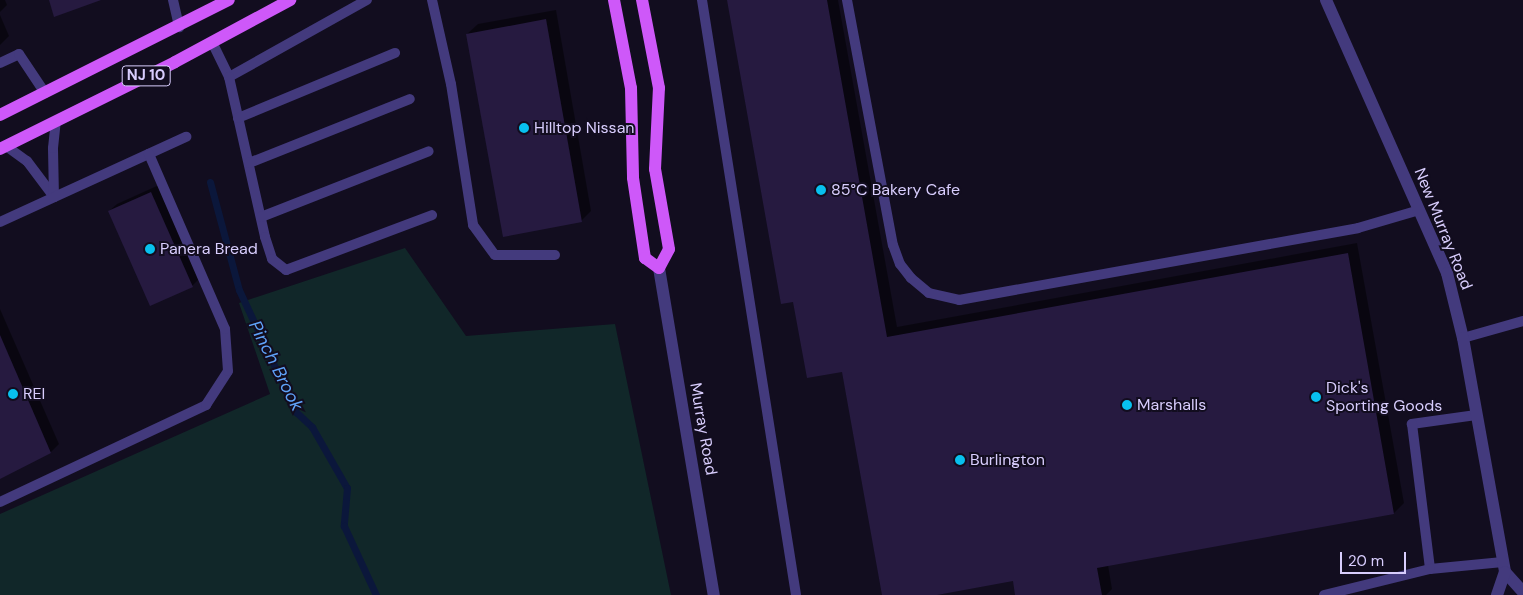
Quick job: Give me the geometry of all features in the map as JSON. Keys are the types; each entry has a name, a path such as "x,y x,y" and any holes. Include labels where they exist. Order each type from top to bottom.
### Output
{"main road":[{"name":"NJ 10","path":"0,115 179,27 210,5 229,0"},
{"name":"NJ 10","path":"3,148 212,42 290,0"},
{"path":"614,0 631,88 633,178 645,258 659,268 669,249 655,169 658,88 642,0"}],"street":[{"name":"New Murray Road","path":"1326,0 1446,273 1463,338 1504,567 1497,595"},
{"name":"Murray Road","path":"659,268 714,595"},
{"path":"1504,567 1523,592"}],"lane":[{"path":"173,0 179,27"},
{"path":"229,77 367,0"},
{"path":"432,0 451,84 472,224 495,255 554,254"},
{"path":"702,0 796,595"},
{"path":"847,0 893,245 900,264 911,278 936,295 959,300 1024,289 1358,228 1419,210"},
{"path":"212,42 229,77 272,260 286,270 432,215"},
{"path":"238,118 395,53"},
{"path":"0,63 19,54 45,94"},
{"path":"248,163 410,99"},
{"path":"54,197 53,148 56,121"},
{"path":"0,222 186,137"},
{"path":"3,148 27,161 54,197"},
{"path":"261,217 429,151"},
{"path":"0,502 100,453 206,405 216,394 228,371 224,329 148,154"},
{"path":"1463,338 1523,321"},
{"path":"1430,569 1412,424 1476,416"},
{"path":"1324,595 1430,569 1504,567"}],"green space":[{"path":"405,248 466,336 615,324 671,595 0,595 0,514 270,394 239,303"}],"building":[{"path":"49,0 101,0 54,17"},
{"path":"727,0 827,0 887,337 1348,253 1394,514 1097,568 1102,595 1015,595 1013,581 937,595 882,595 842,372 807,378 793,302 781,304"},
{"name":"Hilltop Nissan","path":"546,19 582,222 503,237 466,34"},
{"name":"Panera Bread","path":"151,192 193,287 150,306 108,211"},
{"name":"REI","path":"0,335 51,453 0,479"}],"waterway":[{"name":"Pinch Brook","path":"210,182 239,290 296,412 312,427 347,488 344,526 376,595"}],"place":[{"name":"Hilltop Nissan","path":"524,128"},
{"name":"85°C Bakery Cafe","path":"821,190"},
{"name":"Panera Bread","path":"150,249"},
{"name":"REI","path":"13,394"},
{"name":"Dick's Sporting Goods","path":"1316,397"},
{"name":"Marshalls","path":"1127,405"},
{"name":"Burlington","path":"960,460"}]}
